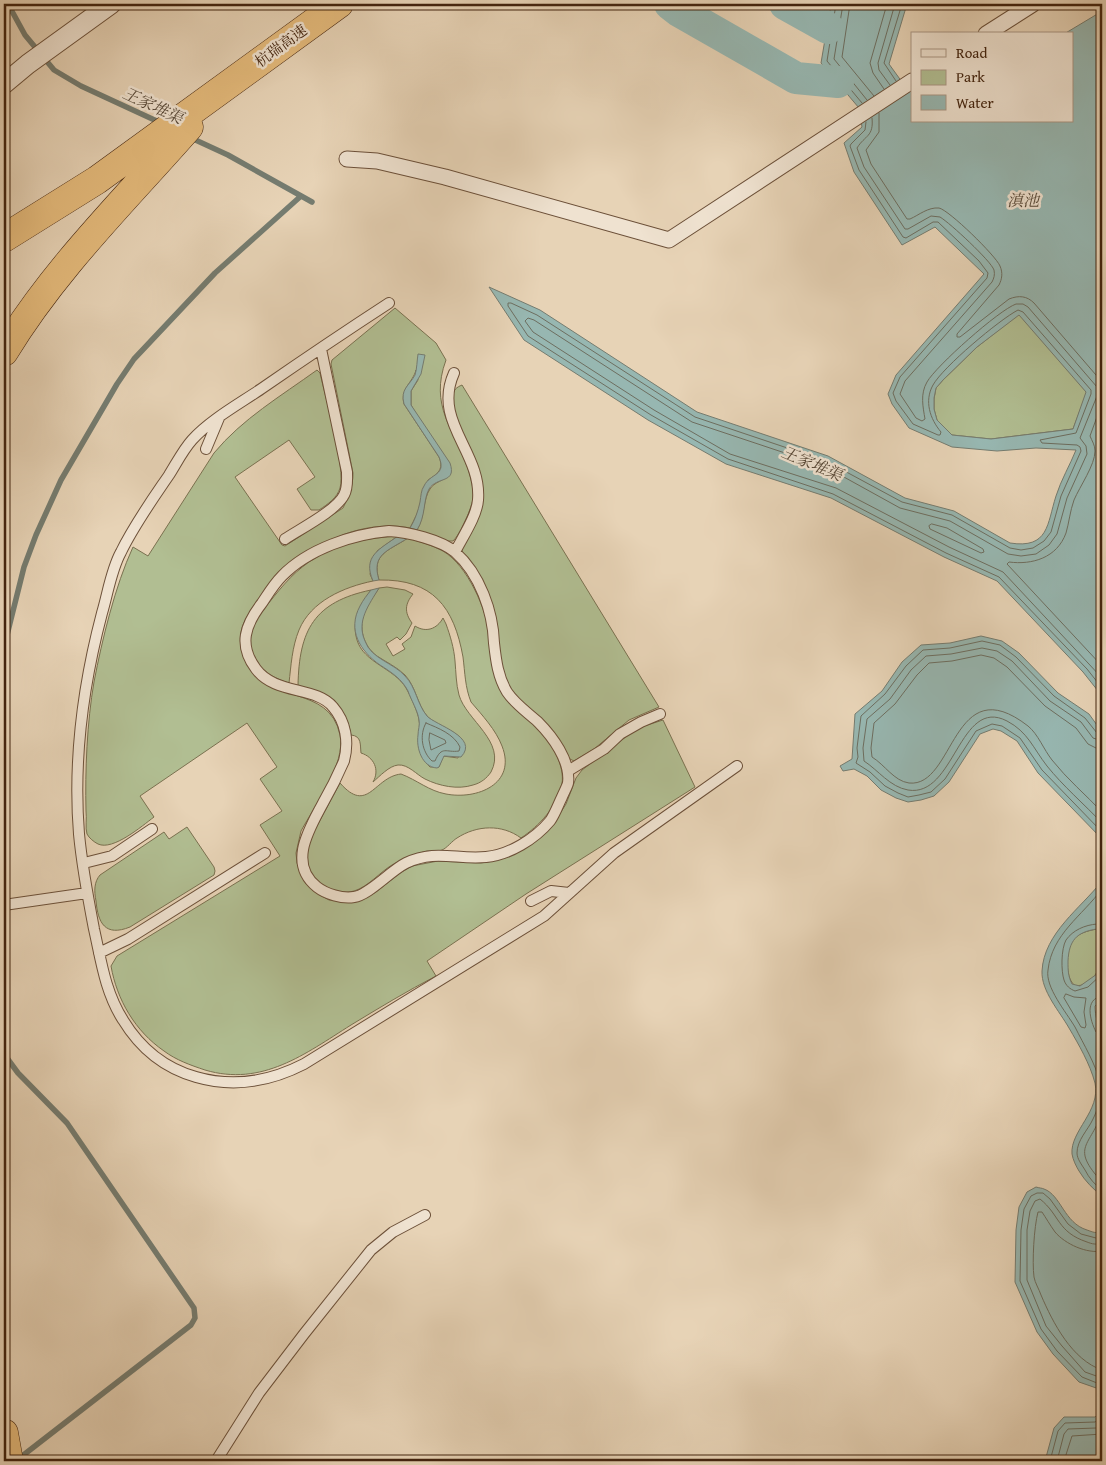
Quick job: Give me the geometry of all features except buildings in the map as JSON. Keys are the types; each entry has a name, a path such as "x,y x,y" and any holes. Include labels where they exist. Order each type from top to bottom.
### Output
{"highway":[{"name":"杭瑞高速","path":"223,88 339,4"},
{"path":"4,238 97,180 223,88"},
{"path":"4,352 24,320 85,242 223,88"},
{"path":"4,1433 9,1461"}],"street":[{"path":"4,84 28,64 111,4"},
{"path":"989,32 1033,4"},
{"path":"347,159 377,161 428,173 670,240 910,82"}],"lane":[{"path":"389,303 219,417 192,440 119,555 90,658 82,716 78,808 79,837 87,893 106,984 121,1018 132,1033 157,1059 172,1068 205,1079 240,1084 256,1082 288,1072 544,916 614,853 737,766"},
{"path":"285,539 336,505 344,495 347,484 347,472 321,348"},
{"path":"454,373 447,393 449,412 470,459 478,492 475,512 455,552"},
{"path":"206,448 219,417"},
{"path":"375,532 402,532 444,545 455,552 476,580 489,608 494,631 496,664 503,684 514,702 539,723 549,735 566,763 568,784 551,820 539,833 506,852 488,857 447,855 419,858 399,868 365,892 354,897 322,891 313,884 306,873 302,860 306,835 339,774 347,750 347,737 344,726 332,705 310,694 280,687 265,679 256,669 248,654 245,640 247,626 252,616 287,571 327,547 344,540 375,532"},
{"path":"568,771 604,749 620,734 660,714"},
{"path":"84,863 112,856 152,829"},
{"path":"99,953 128,939 265,853"},
{"path":"531,901 551,891 569,893"},
{"path":"4,905 87,893"},
{"path":"216,1461 259,1393 371,1250 393,1232 425,1215"}],"green space":[{"path":"395,308 436,343 446,360 441,376 440,391 442,404 445,417 468,469 473,487 473,499 467,517 453,541 446,541 417,530 430,489 451,473 411,405 411,391 418,380 416,370 405,390 404,404 439,457 441,465 437,473 428,480 418,512 410,528 392,526 372,527 344,534 332,540 280,571 245,621 240,636 241,645 247,663 256,676 268,685 311,701 324,708 334,719 340,735 341,746 334,771 301,831 296,853 297,863 306,884 329,900 356,902 376,892 412,866 438,861 481,863 508,857 535,842 550,829 566,804 576,778 582,770 631,733 644,726 663,720 695,787 526,894 427,961 436,976 317,1047 282,1065 264,1071 226,1074 205,1070 173,1057 144,1034 123,1003 111,966 117,956 280,856 260,825 282,811 260,779 277,767 247,723 140,796 154,817 119,841 104,845 93,841 87,834 86,829 87,746 94,682 105,631 120,579 133,547 148,556 214,453 237,429 262,408 317,370 320,373 338,449 341,479 337,495 319,510 311,510 297,489 315,477 289,440 235,477 282,545 285,546 343,508 350,491 353,473 331,364 332,360"},
{"path":"1019,314 1087,392 1073,429 991,439 952,435 937,420 934,409 936,388 977,347"},
{"path":"462,385 659,707 629,720 594,749 574,761 570,759 545,725 514,694 509,686 502,666 491,601 462,552 482,500 455,419 452,396 453,392"},
{"path":"398,536 377,551 370,574 373,581 340,591 320,603 304,620 295,643 289,683 264,670 253,655 250,647 250,637 253,627 262,612 290,578 309,562 326,552 346,544"},
{"path":"408,538 443,551 452,558 468,577 480,601 488,625 493,667 498,685 511,704 539,729 548,740 559,762 562,784 560,792 547,815 521,838 514,833 498,828 473,831 457,838 442,850 422,852 396,863 359,889 339,892 325,887 313,877 307,860 311,837 340,783 358,796 371,792 384,781 401,774 440,793 458,795 481,791 491,786 499,779 504,770 505,759 502,746 496,734 471,702 466,685 459,639 447,610 438,599 414,585 398,581 379,580 377,564 379,559 388,550"},
{"path":"387,587 405,590 413,594 406,608 412,623 400,640 397,637 386,644 393,656 405,649 402,644 411,637 415,626 431,629 438,625 443,618 446,624 454,651 459,695 469,713 490,741 494,751 495,761 491,772 479,783 461,787 436,784 402,765 388,769 373,782 376,773 374,764 366,755 361,753 359,739 351,735 344,715 339,708 298,686 302,649 307,634 314,622 323,611 336,602 371,590 356,619 355,633 361,648 372,660 401,681 406,688 417,713 422,751 430,767 439,767 443,756 458,758 462,739 427,716 405,675 372,652 365,642 362,623 365,611 379,588"},
{"path":"187,827 214,867 214,875 130,927 114,930 104,926 97,909 95,894 96,884 100,875 164,832 169,839"},
{"path":"1097,929 1101,946 1100,964 1092,979 1085,984 1076,986 1072,983 1068,972 1067,958 1070,945 1074,938 1080,934"}],"water":[{"name":"滇池","path":"831,4 907,4 889,64 902,82 911,87 911,122 1074,122 1074,32 1067,32 1099,13 1093,4 1102,4 1102,696 1083,672 997,581 944,557 831,498 726,464 648,420 524,340 489,287 540,310 697,412 828,456 905,498 954,511 1010,543 1023,544 1032,542 1039,538 1048,525 1058,490 1076,450 1036,448 997,451 952,447 909,428 892,404 888,394 896,375 984,274 935,227 902,245 854,172 844,143 862,127 859,108 821,63","holes":["1019,315 1086,392 1073,429 991,439 952,435 937,420 934,409 936,388 977,347"]},
{"path":"418,354 425,355 421,374 411,391 411,405 450,463 451,474 449,477 432,485 429,489 422,519 417,530 410,528 417,512 422,489 441,468 439,457 404,404 404,391 415,375"},
{"path":"398,536 408,538 383,554 377,564 379,580 373,581 370,572 371,559 379,549"},
{"path":"379,588 363,620 363,634 368,647 377,657 395,668 409,680 427,716 454,732 465,743 465,750 461,757 444,756 437,768 427,764 419,751 418,717 406,687 396,676 373,659 361,647 355,632 356,615 362,602 371,590"},
{"path":"981,636 1002,641 1019,653 1058,693 1089,714 1102,732 1102,839 1038,773 1017,741 1001,731 993,729 980,734 949,782 934,796 921,800 908,802 896,798 881,790 867,776 854,769 843,771 840,766 852,759 855,714 882,691 902,662 921,645 950,643"},
{"path":"1102,881 1102,953 1100,935 1097,929 1084,932 1075,939 1070,948 1068,973 1072,984 1080,986 1097,974 1102,959 1102,1000 1095,1006 1102,1034 1102,1196 1081,1175 1072,1154 1076,1137 1094,1103 1095,1083 1080,1048 1048,994 1042,971 1044,957 1056,933"},
{"path":"1036,1187 1050,1192 1068,1216 1079,1226 1094,1232 1102,1231 1102,1390 1079,1382 1053,1354 1037,1332 1015,1282 1016,1230 1019,1207 1027,1192"},
{"path":"1102,1411 1102,1461 1045,1461 1054,1428 1064,1417 1095,1417"}],"waterway":[{"name":"王家堆渠","path":"8,4 25,35 54,70 81,86 161,123"},
{"path":"670,4 796,78 838,82"},
{"path":"785,4 828,28"},
{"name":"王家堆渠","path":"189,137 228,155 312,202"},
{"path":"4,647 24,567 36,535 61,480 117,384 134,359 215,273 301,196"},
{"path":"4,1054 18,1073 67,1123 194,1308 195,1318 191,1325 17,1460"}]}
